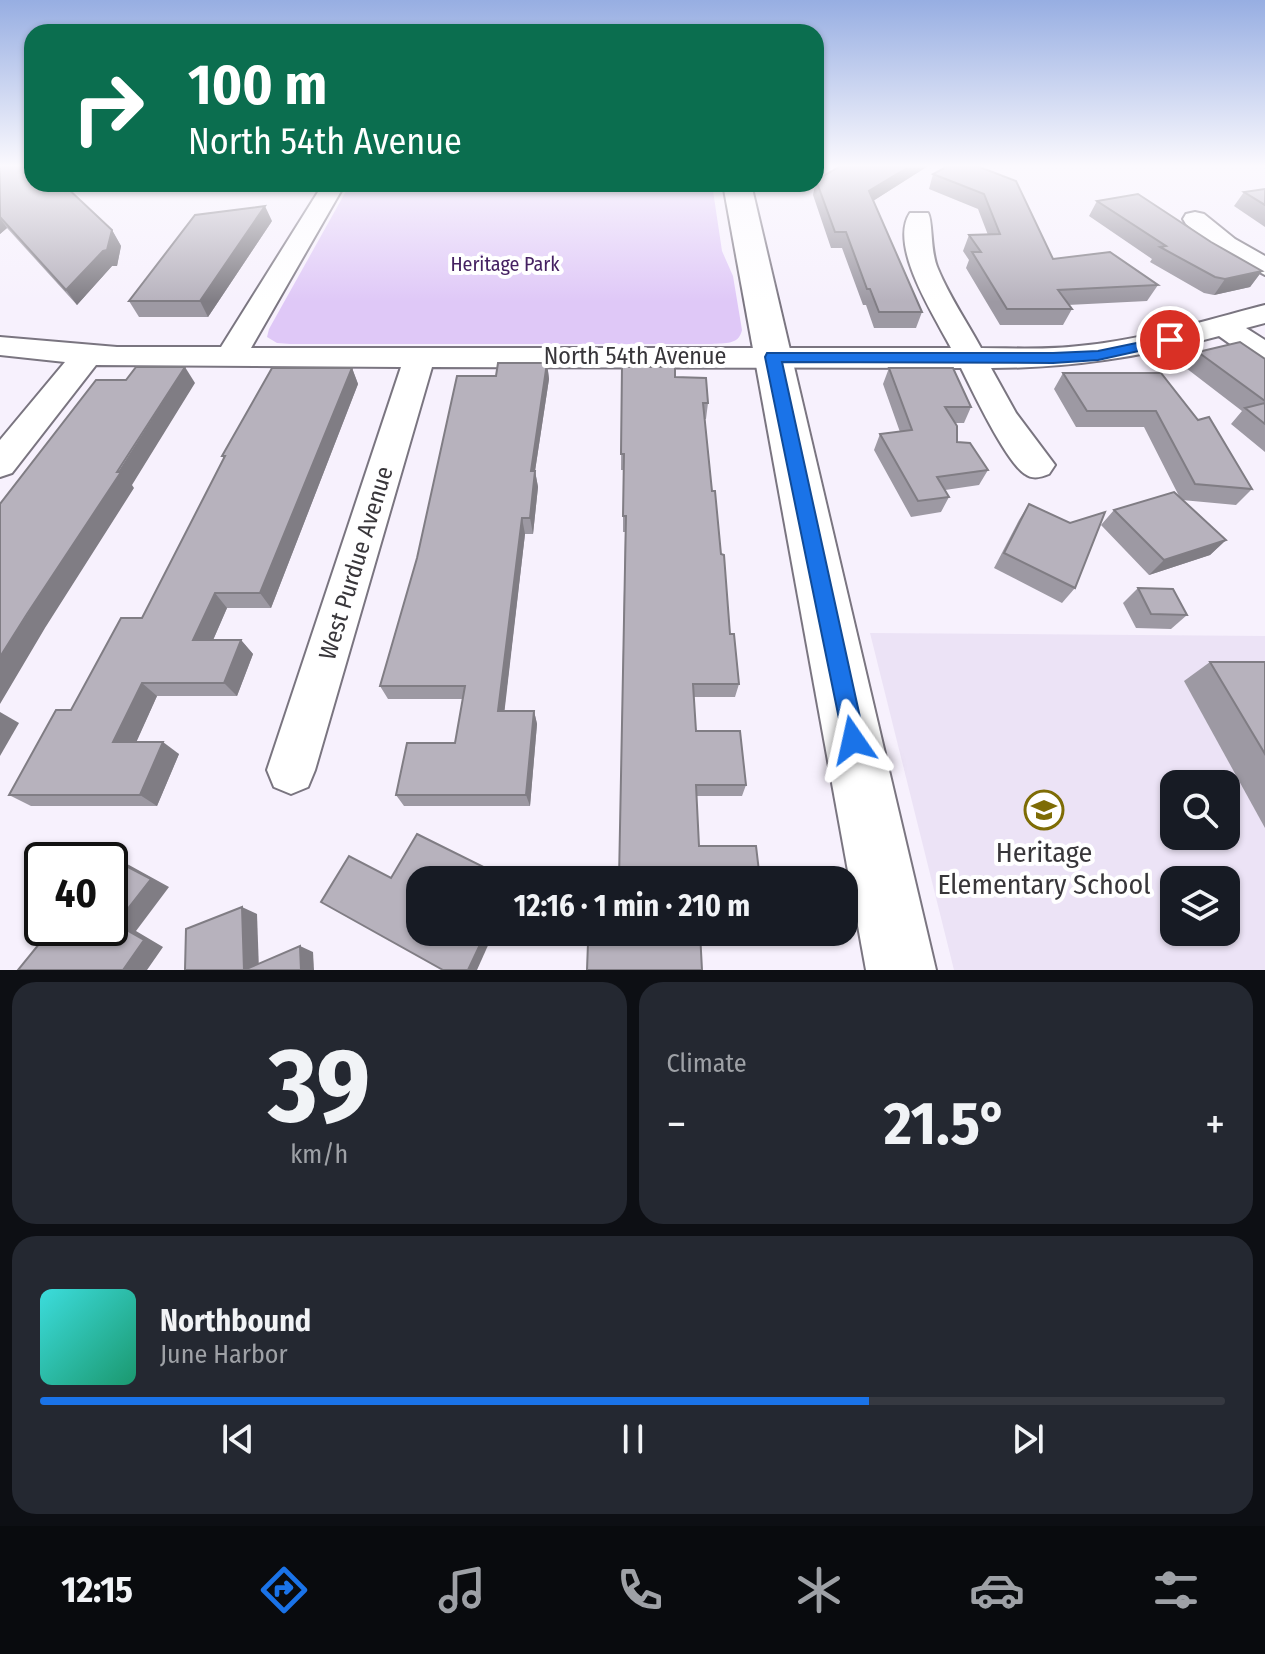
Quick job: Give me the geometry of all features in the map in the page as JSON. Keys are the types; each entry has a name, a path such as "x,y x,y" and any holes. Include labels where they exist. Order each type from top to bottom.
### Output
{"street":[{"path":"231,356 318,211"},
{"path":"743,211 901,970"},
{"path":"919,218 917,242 924,268 1003,419 1037,465"},
{"path":"1195,219 1226,244 1265,267"},
{"name":"North 54th Avenue","path":"0,346 87,355 1098,356 1151,346 1265,314"},
{"path":"1223,326 1265,354"},
{"path":"0,464 87,355"},
{"name":"West Purdue Avenue","path":"291,770 420,356"}],"shaded area":[{"name":"Heritage Elementary School","path":"870,633 1265,636 1265,970 954,970"}],"green space":[{"name":"Heritage Park","path":"335,211 716,211 722,251 733,276 742,330 738,338 731,342 712,344 290,344 277,343 267,337"}],"building":[{"path":"0,211 92,211 112,230 107,250 66,290 0,217"},
{"path":"261,211 200,301 129,301 195,215"},
{"path":"827,211 878,211 922,312 879,312 846,232 835,232"},
{"path":"991,211 1030,211 1053,259 1110,252 1158,285 1058,290 1072,309 1007,309 972,252 981,252 969,235 1000,234"},
{"path":"1113,211 1164,211 1262,271 1225,279 1215,277 1160,247 1166,246"},
{"path":"1240,342 1265,359 1265,401 1198,352"},
{"path":"498,363 547,363 531,471 535,471 530,518 522,518 498,711 534,711 526,795 396,795 407,743 455,743 465,686 380,686 417,558 457,376 496,376"},
{"path":"136,367 185,367 117,472 121,472 0,657 0,504 96,380 126,380"},
{"path":"622,367 675,367 675,377 706,378 708,403 703,403 712,491 715,491 721,554 724,555 730,634 734,634 739,684 693,684 696,731 740,731 746,785 696,785 699,846 756,846 758,866 619,866 626,516 623,516 624,454 621,454"},
{"path":"272,368 352,368 260,593 215,593 193,640 241,640 224,683 142,683 113,742 163,742 140,795 9,795 56,710 71,710 121,618 142,618 225,456 222,456"},
{"path":"889,368 953,368 971,407 945,407 957,426 957,442 970,443 988,470 937,477 949,497 918,501 880,434 912,430"},
{"path":"1063,373 1161,373 1198,420 1209,417 1252,489 1195,484 1156,411 1087,411"},
{"path":"1265,403 1265,424 1245,408"},
{"path":"1174,492 1226,540 1164,560 1114,510"},
{"path":"1029,504 1070,523 1105,512 1075,588 1004,553"},
{"path":"1138,588 1173,589 1187,615 1151,614"},
{"path":"1210,662 1265,662 1265,754"},
{"path":"417,834 482,866 406,866 406,946 479,946 468,970 443,970 321,902 349,856 391,878"},
{"path":"128,867 151,879 128,909"},
{"path":"242,907 244,970 185,970 186,929"},
{"path":"128,931 144,940 123,970 18,970 37,946 128,946"},
{"path":"300,946 301,970 244,970"},
{"path":"588,946 701,946 702,970 587,970"}],"place":[{"name":"Heritage Elementary School","path":"1044,810"}],"route":[{"path":"853,740 773,357 1053,358 1098,356 1170,340"}]}
